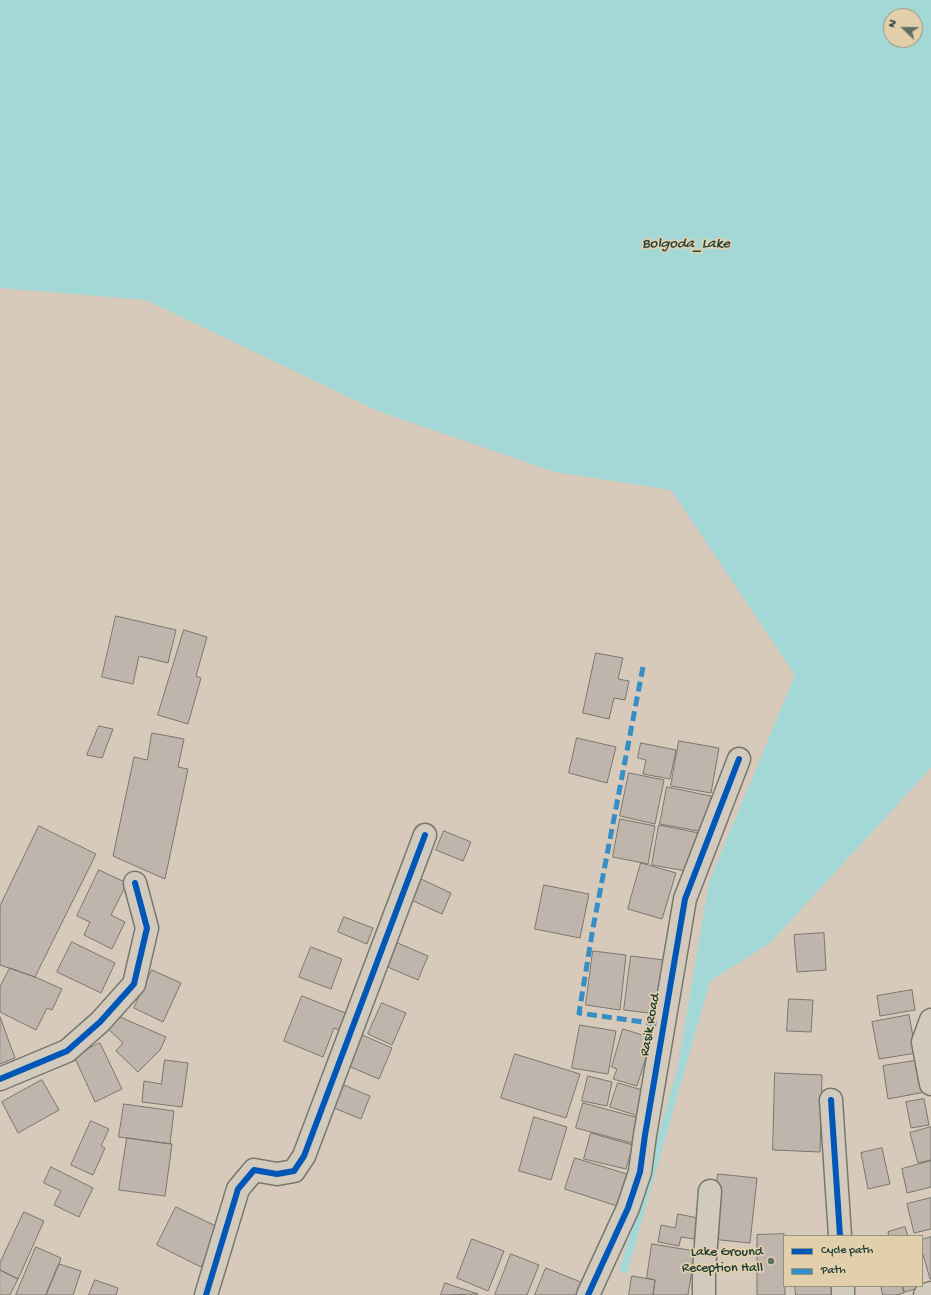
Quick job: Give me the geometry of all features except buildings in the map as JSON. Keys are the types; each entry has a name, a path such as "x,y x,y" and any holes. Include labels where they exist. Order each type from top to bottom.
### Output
{"street":[{"name":"Rasik Road","path":"588,1295 628,1208 640,1172 685,899 739,759"},
{"path":"206,1295 238,1189 254,1170 277,1174 294,1171 304,1156 426,835"},
{"path":"0,1079 67,1051 100,1022 134,984 147,928 135,883"},
{"path":"931,1020 923,1042 931,1084"},
{"path":"832,1100 840,1235"},
{"path":"704,1295 704,1271 710,1191"},
{"path":"925,1295 931,1293"}],"water":[{"name":"Bolgoda_Lake","path":"0,0 931,0 931,768 770,943 710,981 627,1273 619,1272 677,1070 709,882 795,675 671,490 555,472 378,411 146,300 0,288"}],"marked path":[{"path":"643,667 593,928 579,1013 664,1025"}],"cycle path":[{"path":"588,1295 628,1208 640,1172 685,899 739,759"},
{"path":"206,1295 238,1189 254,1170 277,1174 294,1171 304,1156 425,835"},
{"path":"0,1079 67,1051 100,1022 134,984 147,928 135,883"},
{"path":"831,1100 840,1235"}],"place":[{"name":"Lake Ground Reception Hall","path":"771,1261"}]}
